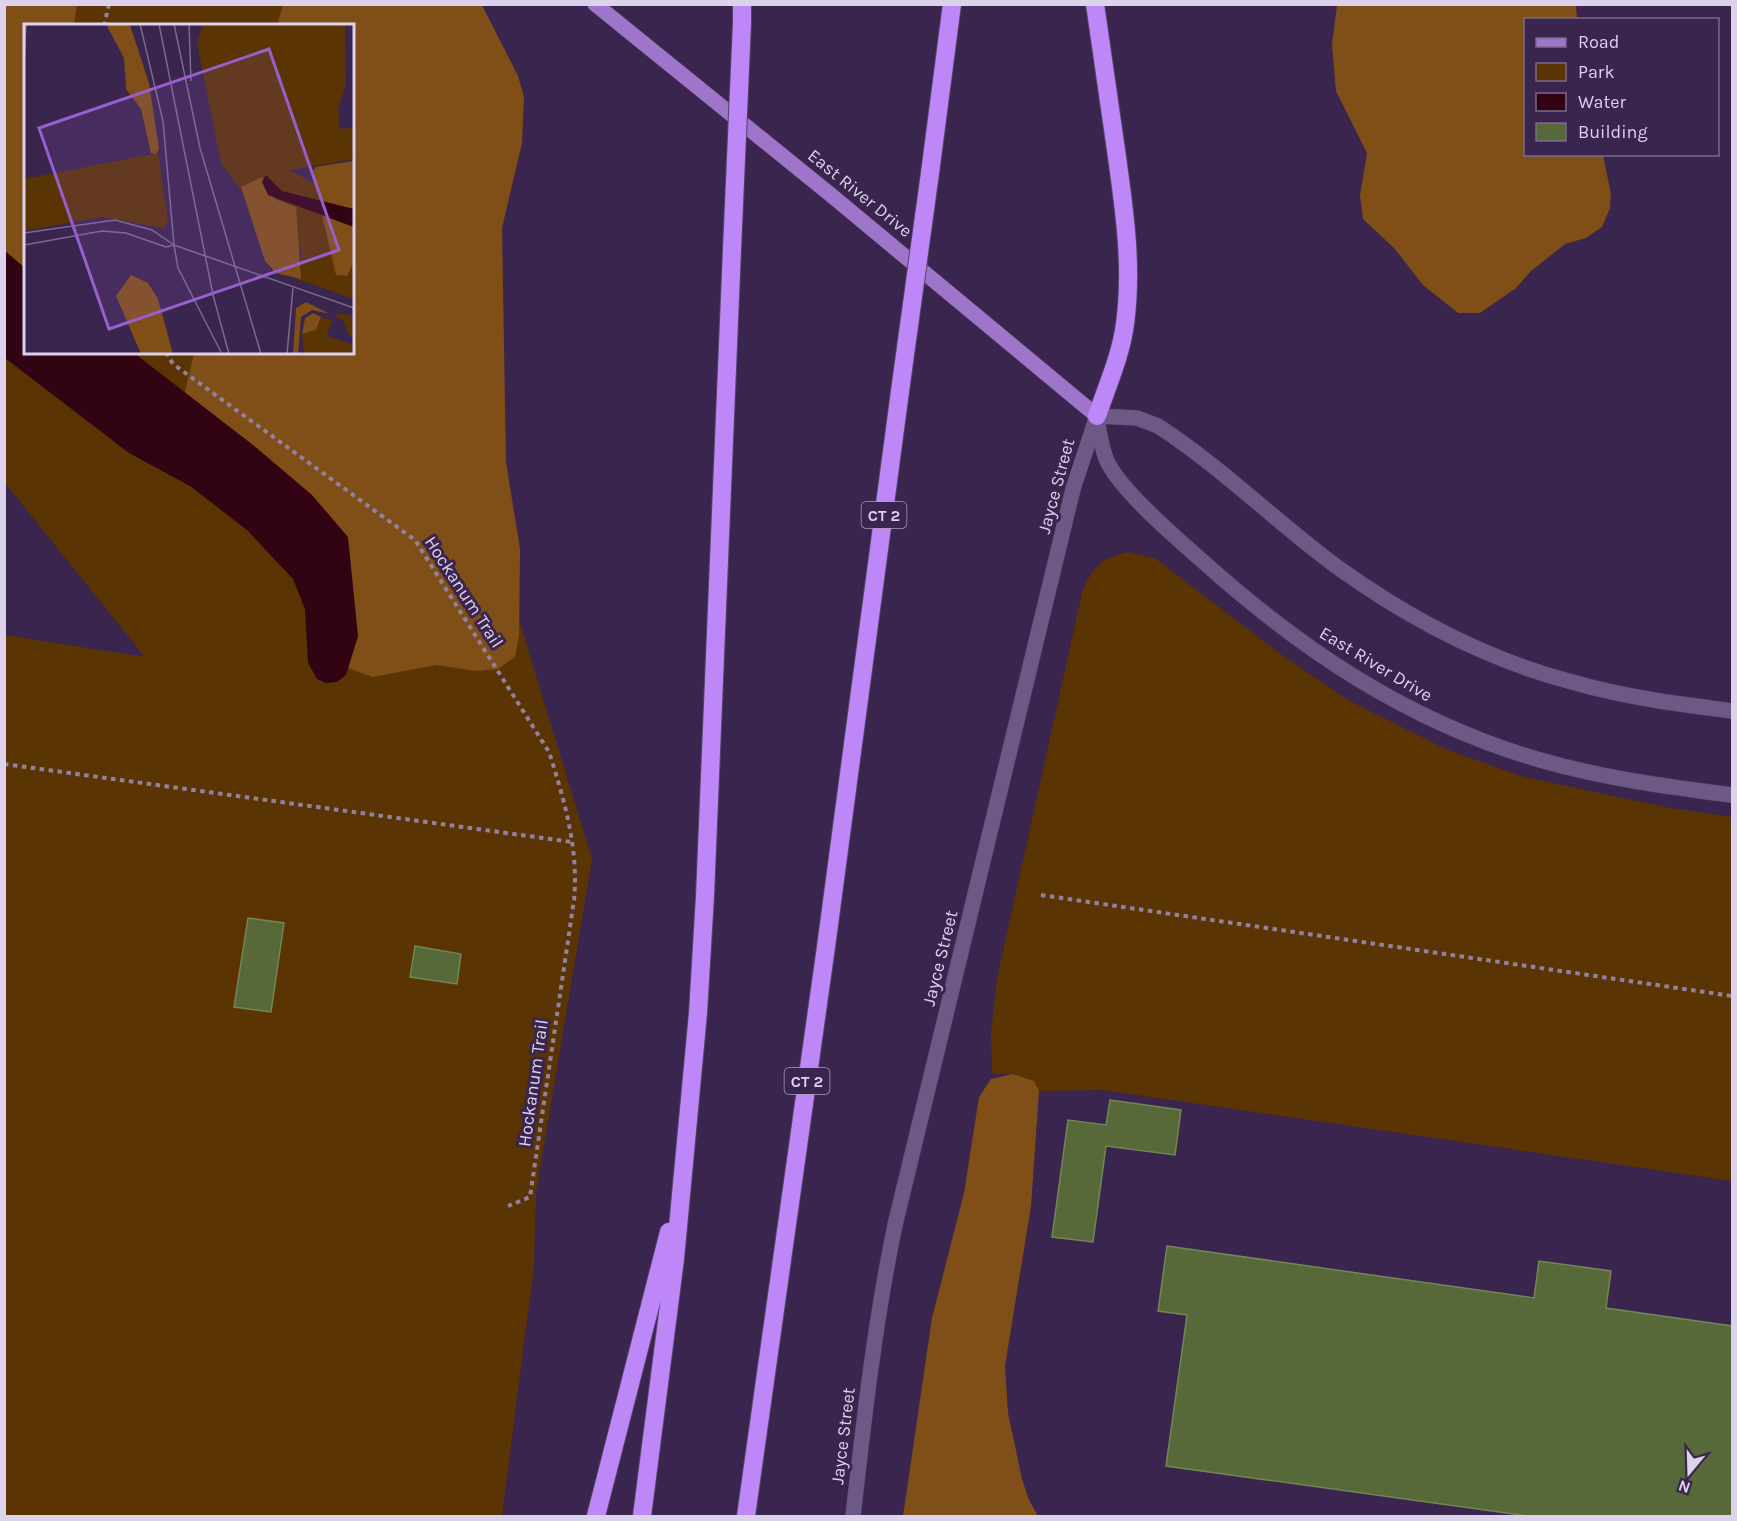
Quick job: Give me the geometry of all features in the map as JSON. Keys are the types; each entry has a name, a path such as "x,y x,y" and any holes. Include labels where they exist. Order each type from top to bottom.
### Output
{"highway":[{"path":"642,1516 668,1323 684,1172 705,896 742,4"},
{"name":"CT 2","path":"746,1516 828,936 952,4"},
{"path":"1095,4 1125,213 1128,253 1125,325 1097,416"},
{"path":"596,1516 684,1172"}],"main road":[{"name":"East River Drive","path":"595,4 886,239 1097,416"}],"street":[{"path":"1097,416 1137,418 1158,426 1339,568 1398,607 1454,638 1513,663 1572,682 1641,698 1732,711"},
{"name":"East River Drive","path":"1097,416 1102,445 1110,466 1156,518 1265,615 1331,663 1374,690 1469,736 1540,760 1627,780 1732,795"},
{"name":"Jayce Street","path":"853,1516 883,1280 895,1225 1073,489 1097,416"}],"path":[{"path":"104,24 109,4"},
{"name":"Hockanum Trail","path":"167,354 173,363 415,540 545,744 560,789 572,842 574,900 530,1197 508,1206"},
{"path":"4,764 572,842"},
{"path":"1041,895 1732,996"}],"green space":[{"path":"77,5 283,5 277,24 74,24"},
{"path":"4,61 24,65 24,354 438,354 592,859 536,1193 534,1266 502,1516 5,1516 5,635 145,657 5,483"},
{"path":"1129,552 1156,559 1282,655 1348,700 1448,750 1521,776 1665,807 1732,817 1732,1181 1102,1090 1039,1091 1033,1081 1013,1074 992,1074 991,1032 997,978 1082,593 1090,576 1099,565 1111,557"}],"shaded area":[{"path":"4,5 77,5 74,24 24,24 24,267 5,251"},
{"path":"283,5 482,5 518,76 524,97 522,143 502,228 506,462 520,549 519,636 515,657 498,669 476,671 436,665 373,677 348,668 358,636 185,392 194,354 354,354 354,24 277,24"},
{"path":"1337,5 1576,5 1577,18 1524,18 1524,156 1603,156 1611,194 1610,208 1602,227 1586,238 1565,244 1531,271 1516,288 1480,313 1458,313 1423,285 1394,248 1363,219 1360,195 1367,153 1336,91 1332,45"},
{"path":"1013,1074 1034,1081 1039,1091 1031,1206 1005,1366 1008,1413 1022,1479 1029,1500 1038,1516 903,1516 932,1318 964,1193 979,1097 991,1079"}],"water":[{"path":"5,251 24,267 24,354 135,354 253,445 312,495 348,537 358,636 346,675 337,682 326,683 317,679 308,663 305,609 293,579 247,530 190,486 129,453 5,358"}],"building":[{"path":"248,918 284,923 271,1012 234,1007"},
{"path":"415,946 461,954 457,984 410,977"},
{"path":"1110,1100 1181,1110 1175,1155 1106,1146 1093,1242 1052,1237 1068,1120 1106,1125"},
{"path":"1167,1246 1534,1298 1539,1261 1611,1271 1606,1308 1732,1326 1732,1516 1528,1516 1166,1466 1187,1315 1158,1311"}]}
